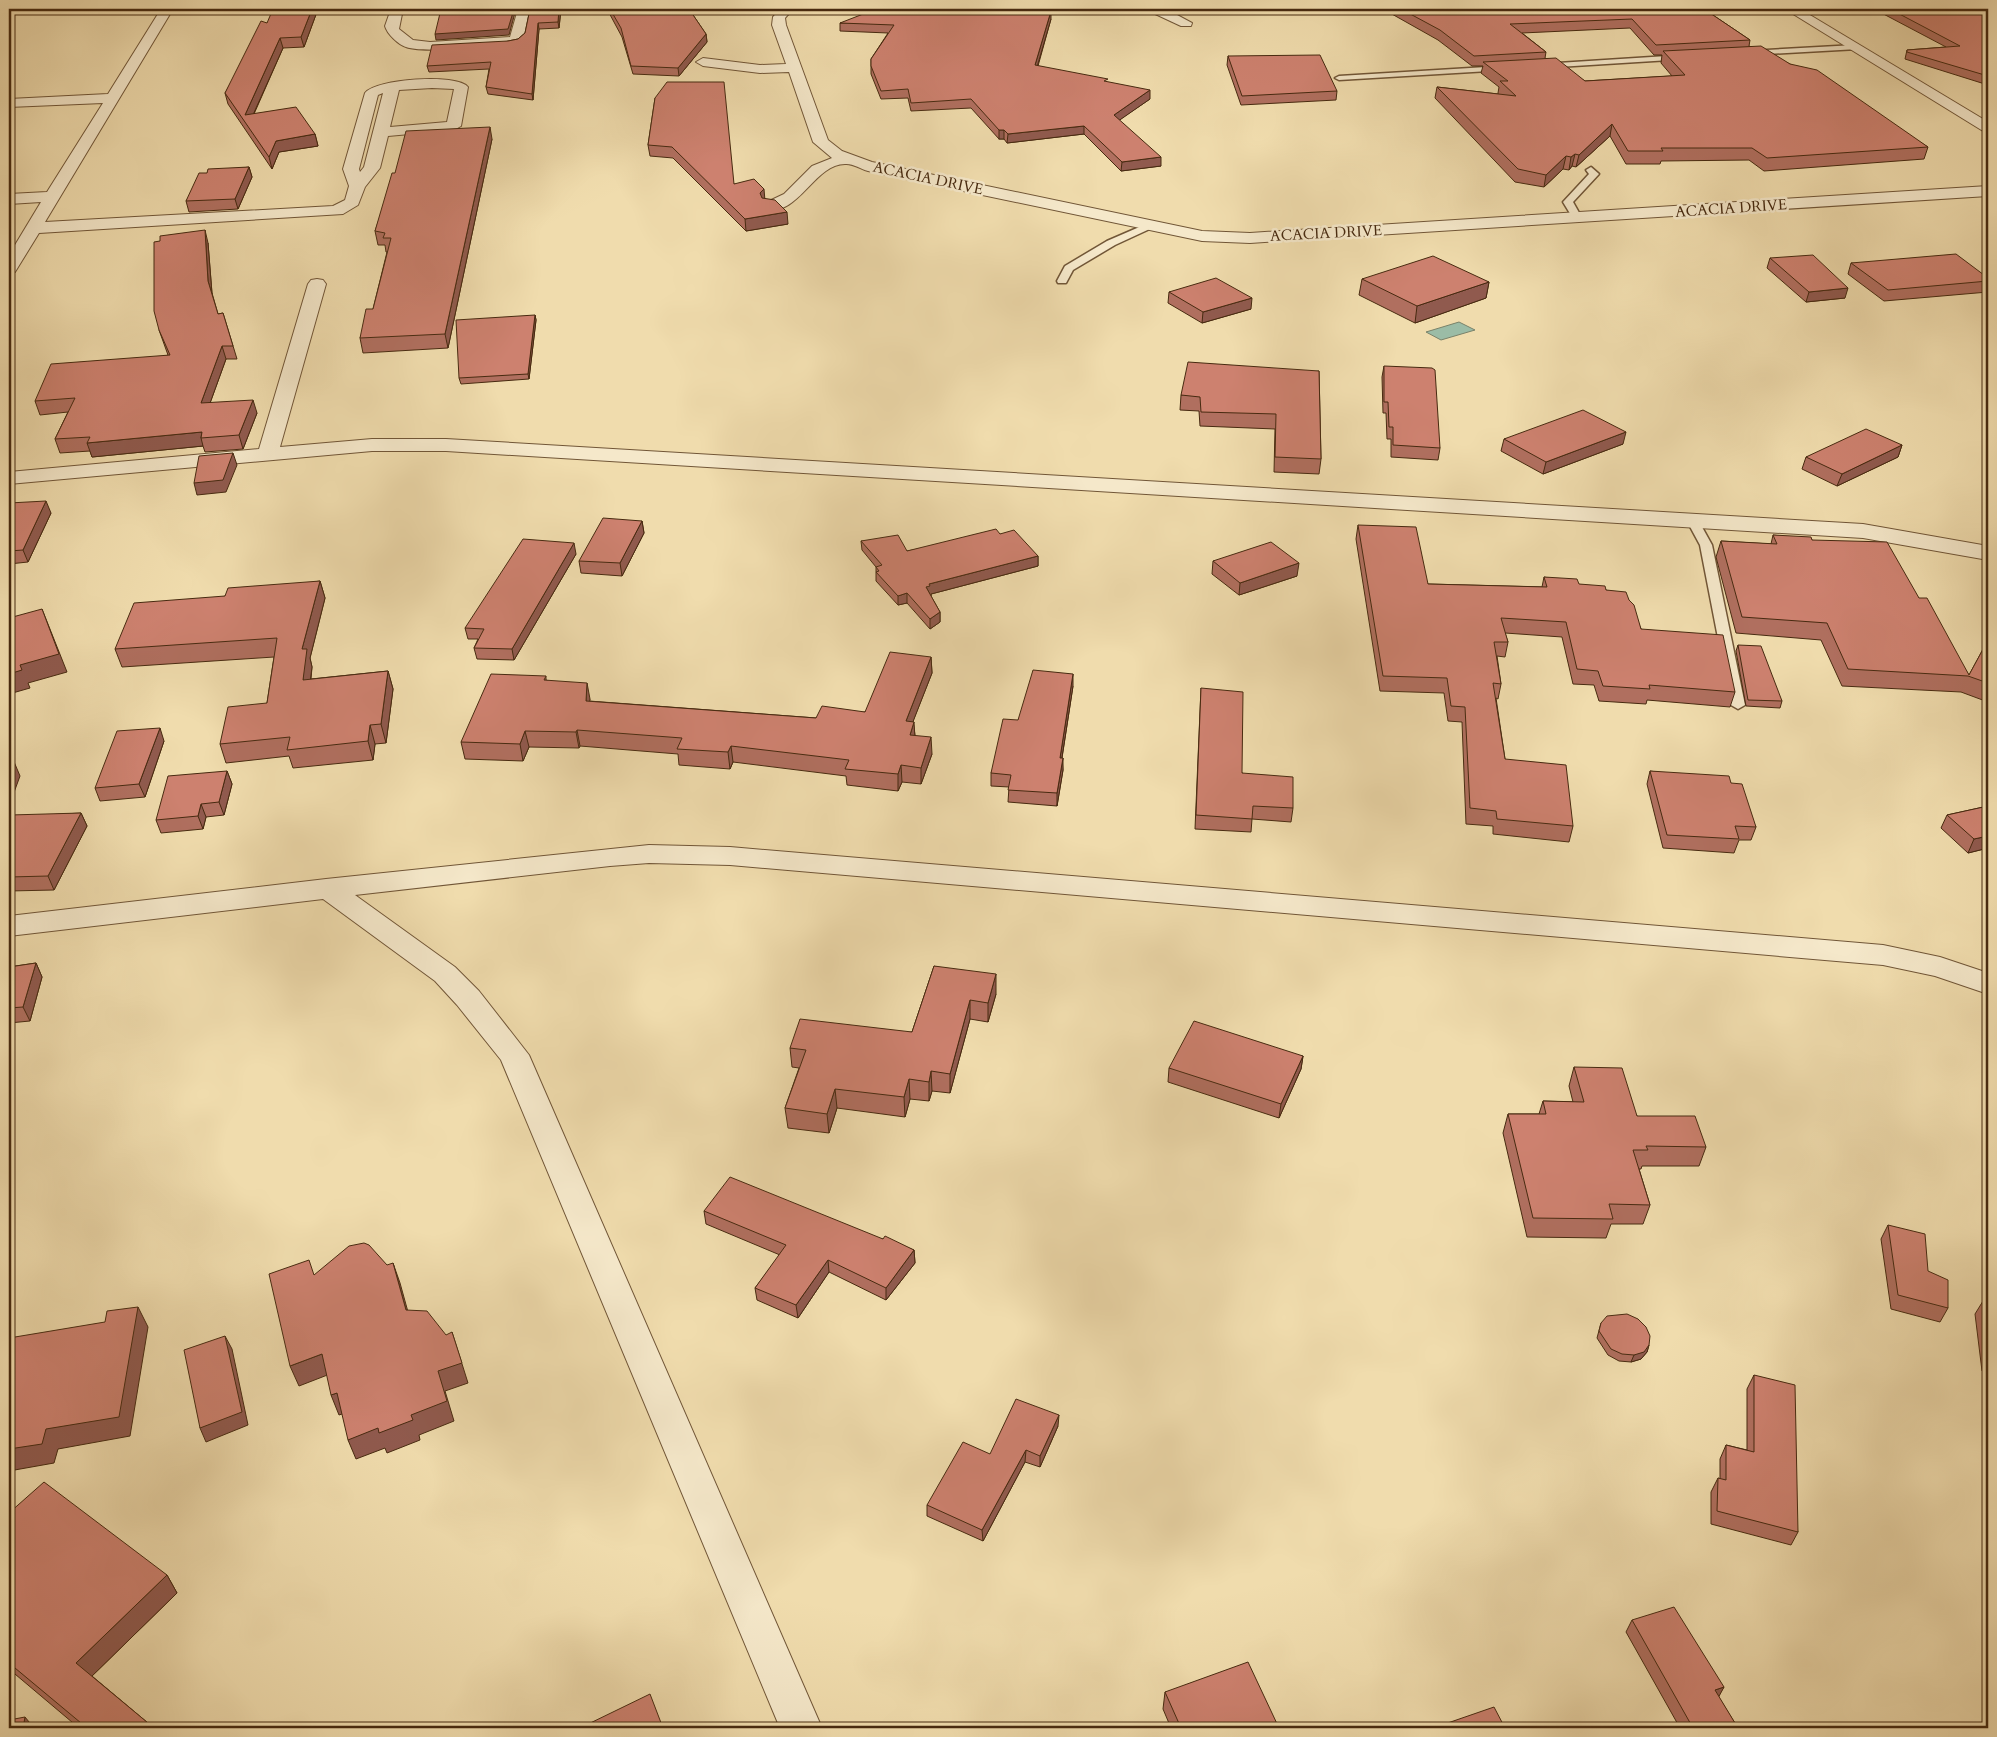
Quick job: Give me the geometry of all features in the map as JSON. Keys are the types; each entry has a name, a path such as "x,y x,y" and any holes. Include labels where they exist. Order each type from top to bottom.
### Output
{"street":[{"path":"9,268 167,9"},
{"path":"397,9 392,26 393,30 409,44 430,46 513,41 517,39 524,9"},
{"name":"ACACIA DRIVE","path":"787,9 779,18 779,25 821,142 829,151 843,159 1202,236 1231,238 1988,191"},
{"path":"1156,9 1186,23"},
{"path":"1791,9 1988,128"},
{"path":"703,62 760,69 795,68"},
{"path":"357,186 350,169 372,93 379,89 393,87 460,85 455,124 442,129 382,132"},
{"path":"33,228 326,213 347,207 352,202 357,186 372,168 393,87"},
{"path":"9,103 113,98"},
{"path":"771,206 790,197 817,169 843,159"},
{"path":"9,199 52,197"},
{"path":"268,454 317,284"},
{"path":"9,478 372,446 446,445 1863,531 1988,553"},
{"path":"9,926 326,888 610,857 650,854 730,856 1883,955 1940,967 1988,984"},
{"path":"326,888 445,974 468,998 514,1055 801,1728"}],"lane":[{"path":"1736,54 1854,47"},
{"path":"1528,67 1696,56"},
{"path":"1339,78 1508,68"},
{"path":"1577,218 1568,202 1594,174 1591,170"},
{"path":"1062,281 1069,268 1111,242 1151,226"},
{"path":"1693,521 1706,545 1738,705"}],"shaded area":[{"path":"1459,322 1475,330 1441,340 1426,332"}],"building":[{"path":"273,9 312,9 301,37 280,38 245,115 296,107 315,134 276,141 269,157 225,93 261,21 267,23"},
{"path":"441,9 514,9 508,29 435,34"},
{"path":"530,9 559,9 558,22 538,23 532,94 486,87 491,62 427,66 432,45 518,39 525,33"},
{"path":"610,9 689,9 706,34 678,68 631,66 621,28"},
{"path":"876,9 1051,11 1035,65 1108,79 1104,81 1150,90 1114,115 1161,157 1122,162 1084,126 1008,134 1004,130 999,130 971,99 911,103 908,89 881,91 871,66 871,59 894,25 840,23"},
{"path":"1401,9 1704,9 1750,40 1656,45 1632,19 1510,24 1546,52 1474,56 1440,30"},
{"path":"1890,9 1988,9 1988,76 1907,52 1907,50 1960,46"},
{"path":"1761,46 1790,64 1817,70 1928,147 1767,158 1752,148 1661,148 1663,151 1628,151 1612,124 1579,155 1566,156 1546,175 1518,169 1437,87 1516,96 1500,81 1508,81 1483,62 1556,58 1585,81 1685,75 1663,51"},
{"path":"1320,55 1337,91 1242,96 1228,56"},
{"path":"667,82 724,82 734,184 754,179 764,189 760,193 762,198 775,200 787,212 745,219 672,147 648,145 655,98"},
{"path":"490,127 445,334 360,338 366,309 373,309 391,238 383,238 385,233 375,231 392,173 395,173 406,131"},
{"path":"249,167 235,199 186,201 199,173 207,173 208,169"},
{"path":"205,230 208,281 218,314 223,313 233,346 222,346 201,403 253,400 239,435 201,438 202,432 87,443 90,437 55,439 75,398 35,401 51,364 170,355 159,330 154,311 154,242 160,241 160,236"},
{"path":"1956,254 1988,278 1988,281 1888,290 1851,263"},
{"path":"1813,255 1848,288 1809,292 1770,258"},
{"path":"1433,256 1489,282 1417,306 1362,279"},
{"path":"1216,278 1252,298 1203,312 1169,292"},
{"path":"535,315 528,374 459,378 456,320"},
{"path":"1188,362 1319,371 1321,459 1275,457 1276,414 1201,412 1200,397 1181,395"},
{"path":"1384,366 1432,368 1435,370 1440,448 1393,445 1393,427 1389,427 1388,402 1384,402"},
{"path":"1583,410 1626,432 1546,462 1504,439"},
{"path":"1866,429 1902,445 1842,474 1806,457"},
{"path":"233,453 223,480 194,483 199,456"},
{"path":"46,501 23,550 9,551 9,503"},
{"path":"603,518 642,521 620,563 579,561"},
{"path":"1358,525 1416,527 1428,584 1547,587 1544,577 1577,579 1579,584 1605,586 1606,590 1626,592 1629,600 1634,605 1641,629 1723,635 1735,692 1649,685 1650,689 1603,686 1598,671 1577,669 1566,622 1501,618 1508,642 1494,642 1501,684 1493,683 1505,759 1566,765 1573,826 1497,819 1496,811 1470,808 1465,707 1451,706 1447,678 1383,676"},
{"path":"996,529 1000,534 1014,530 1038,556 929,584 930,586 926,587 940,612 930,619 907,593 898,596 876,572 879,571 876,567 882,565 861,541 898,535 907,551"},
{"path":"1773,535 1811,537 1812,540 1887,542 1919,598 1927,598 1969,675 1988,640 1988,683 1968,676 1848,669 1827,623 1742,617 1721,541 1777,544"},
{"path":"523,539 574,543 512,649 474,648 484,629 465,628"},
{"path":"1271,542 1299,563 1240,583 1213,561"},
{"path":"320,581 302,649 307,649 303,680 388,671 381,724 370,725 368,741 287,750 290,737 220,744 228,707 267,703 277,638 115,649 134,603 225,596 228,588"},
{"path":"42,609 59,654 20,665 22,670 9,674 9,618"},
{"path":"1738,645 1761,646 1782,701 1748,700"},
{"path":"890,652 931,657 906,721 914,722 910,735 931,737 921,768 901,765 898,774 845,769 849,760 731,746 728,752 677,749 682,738 577,730 576,732 525,731 520,744 461,742 491,674 546,676 544,680 587,683 586,701 816,718 822,706 865,712"},
{"path":"1033,670 1073,674 1060,758 1063,758 1057,793 1008,790 1011,775 991,773 1003,719 1018,720"},
{"path":"1201,688 1243,692 1242,773 1293,777 1293,808 1253,806 1252,819 1196,815"},
{"path":"160,728 139,784 95,788 117,731"},
{"path":"227,771 219,802 201,804 198,816 156,820 168,776"},
{"path":"1650,771 1729,776 1731,783 1742,784 1756,827 1735,826 1739,839 1667,835"},
{"path":"1988,806 1988,836 1974,839 1947,815"},
{"path":"81,813 48,876 9,877 10,815"},
{"path":"36,963 23,1007 9,1008 9,967"},
{"path":"934,966 996,974 988,1003 970,1000 950,1074 931,1071 929,1082 909,1079 904,1097 835,1089 827,1114 785,1108 806,1050 790,1048 800,1019 912,1032"},
{"path":"1194,1021 1303,1056 1281,1104 1169,1068"},
{"path":"1574,1067 1622,1068 1637,1116 1695,1116 1706,1147 1646,1146 1648,1150 1633,1150 1650,1205 1609,1204 1613,1219 1533,1218 1508,1114 1546,1114 1543,1101 1584,1102"},
{"path":"730,1177 883,1239 885,1236 914,1250 886,1288 828,1260 796,1305 755,1288 786,1245 704,1211"},
{"path":"1888,1225 1925,1234 1928,1271 1948,1280 1948,1308 1898,1295"},
{"path":"364,1243 369,1245 387,1265 393,1263 406,1310 427,1311 446,1335 452,1332 462,1363 438,1371 447,1401 411,1415 413,1420 379,1433 378,1428 348,1440 337,1393 331,1395 322,1354 290,1366 269,1274 309,1260 314,1275 349,1246"},
{"path":"1983,1301 1988,1302 1988,1347"},
{"path":"138,1307 119,1417 46,1429 42,1444 9,1449 9,1338 105,1322 107,1311"},
{"path":"1627,1314 1638,1319 1646,1327 1650,1336 1649,1345 1644,1352 1634,1355 1622,1354 1611,1349 1599,1331 1601,1323 1607,1316"},
{"path":"225,1336 242,1412 200,1428 184,1350"},
{"path":"1754,1375 1795,1385 1798,1532 1717,1511 1718,1478 1726,1480 1726,1445 1754,1452"},
{"path":"1016,1399 1059,1415 1040,1456 1026,1450 982,1530 927,1505 963,1442 990,1454"},
{"path":"44,1482 167,1575 76,1663 154,1728 87,1728 9,1663 9,1513"},
{"path":"1674,1607 1724,1687 1715,1690 1738,1728 1693,1728 1632,1620"},
{"path":"1248,1662 1279,1728 1181,1728 1165,1692"},
{"path":"650,1694 663,1728 580,1728"},
{"path":"1494,1707 1505,1728 1440,1728 1439,1726"},
{"path":"25,1717 23,1728 9,1728 9,1720"}]}
